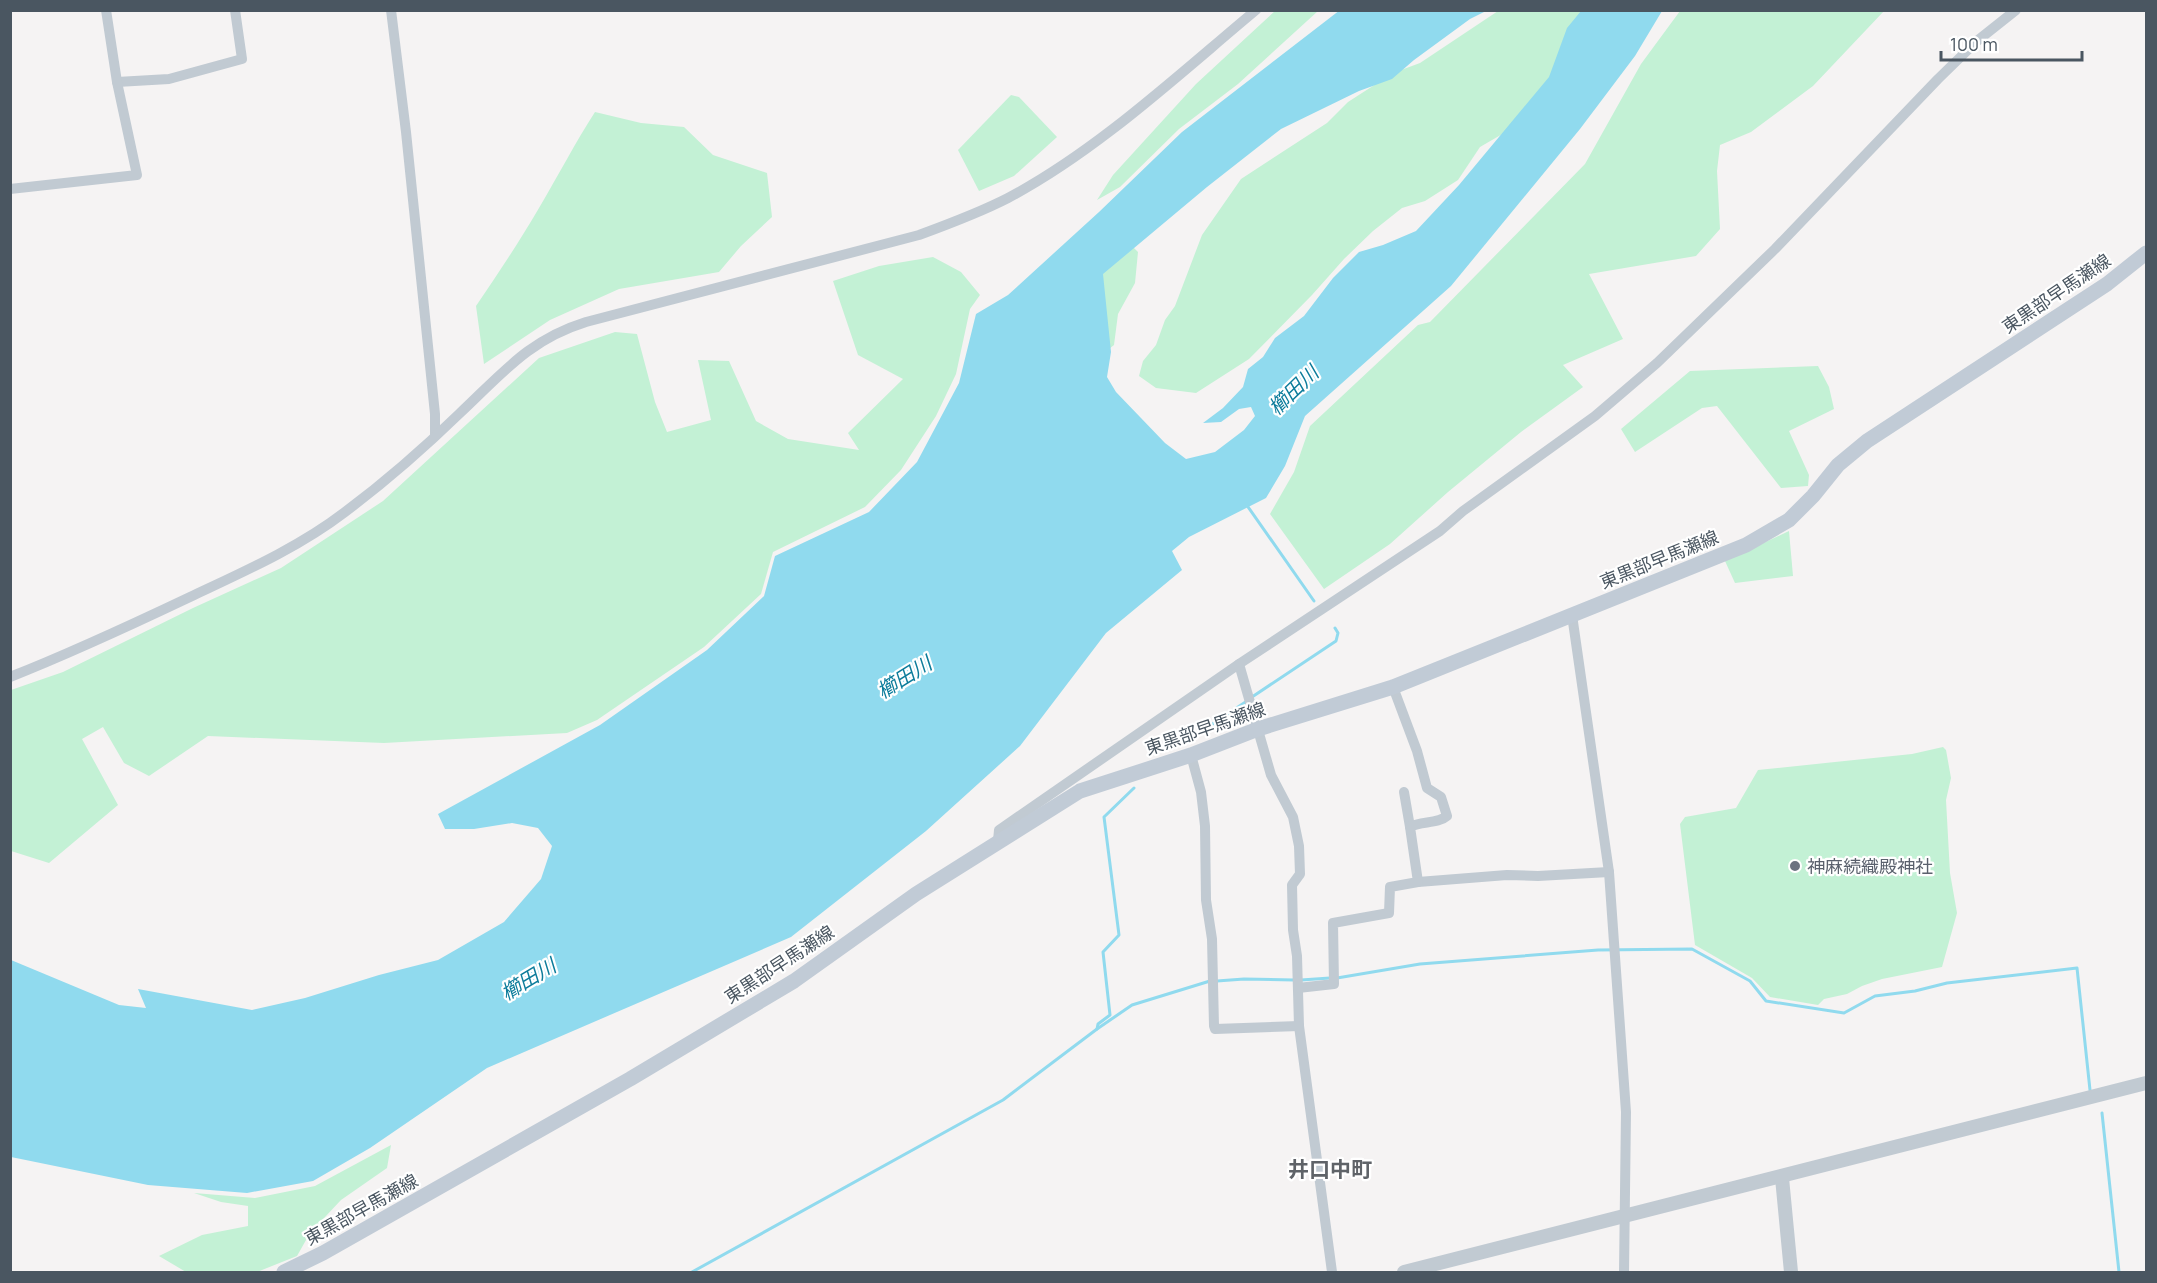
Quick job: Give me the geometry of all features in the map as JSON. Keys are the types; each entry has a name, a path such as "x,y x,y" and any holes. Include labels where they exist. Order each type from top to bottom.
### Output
{"main road":[{"name":"東黒部早馬瀬線","path":"284,1272 333,1248 630,1079 794,981 916,894 1080,791 1191,755 1257,725 1394,687 1746,545 1770,532 1789,519 1813,496 1838,465 1867,441 2107,284 2146,253"}],"street":[{"path":"10,189 137,175 117,82 106,10"},
{"path":"117,82 169,79 242,59 235,10"},
{"path":"391,10 406,132 435,414 435,436"},
{"path":"10,677 153,615 303,541 355,505 398,470 512,363 557,332 598,319 919,235 1006,199 1050,173 1106,134 1256,10"},
{"path":"998,841 999,830 1239,664 1440,531 1463,511 1529,465 1611,402 1657,363 1768,256 1969,48 2016,10"},
{"path":"1572,615 1609,872 1626,1112 1624,1272"},
{"path":"1239,664 1271,775 1293,817 1299,846 1300,874 1292,885 1299,1026 1332,1272"},
{"path":"1394,687 1427,788 1441,797 1447,816 1444,819 1418,823 1410,827"},
{"path":"1191,755 1203,807 1206,900 1212,939 1215,1029 1299,1026"},
{"path":"1404,792 1418,882"},
{"path":"1297,982 1334,984 1333,923 1386,915 1389,913 1390,887 1418,882 1507,874 1538,876 1609,872"},
{"path":"1404,1272 1782,1178 2146,1083"},
{"path":"1782,1178 1791,1272"}],"green space":[{"path":"1275,11 1318,11 1238,84 1179,129 1120,187 1097,200 1113,175 1196,84"},
{"path":"1498,11 1610,11 1511,129 1480,147 1458,180 1425,201 1402,208 1373,231 1249,359 1196,393 1156,388 1139,376 1143,361 1156,345 1165,320 1175,306 1202,235 1241,179 1327,123 1348,102 1393,73 1420,63"},
{"path":"1680,11 1884,11 1813,86 1751,132 1720,145 1717,171 1720,229 1696,256 1589,274 1623,339 1563,365 1583,387 1521,432 1448,492 1390,544 1324,589 1270,514 1294,472 1310,426 1418,325 1430,322 1585,164 1641,64"},
{"path":"1011,95 1019,97 1057,137 1014,176 979,191 958,150"},
{"path":"595,112 641,123 684,127 713,155 767,173 772,217 741,246 719,272 619,289 550,320 484,364 476,306 524,233"},
{"path":"1131,245 1138,252 1135,283 1118,314 1114,345 1095,360 1076,287"},
{"path":"933,257 961,272 980,295 970,309 956,374 936,416 901,470 865,507 773,552 761,594 704,647 597,720 567,733 384,743 208,736 149,776 124,763 103,727 82,739 118,805 49,863 11,851 11,690 63,672 281,568 383,501 539,358 615,332 637,334 655,402 667,432 711,420 698,360 729,361 756,421 788,439 859,450 848,433 903,379 858,355 833,281 879,266"},
{"path":"1818,366 1829,387 1834,409 1789,431 1809,475 1808,486 1781,488 1717,406 1702,408 1635,452 1621,429 1690,371"},
{"path":"1789,531 1793,576 1735,583 1725,561"},
{"path":"1943,747 1946,750 1951,778 1946,800 1950,873 1957,913 1942,967 1882,979 1847,994 1824,999 1818,1005 1770,997 1752,978 1695,945 1680,824 1685,817 1736,808 1758,770 1912,754"},
{"path":"391,1145 387,1168 341,1200 310,1233 297,1256 257,1272 186,1272 159,1256 202,1235 248,1226 248,1206 221,1202 194,1193 255,1198 315,1186"}],"water":[{"name":"櫛田川","path":"1340,10 1486,11 1470,19 1392,79 1359,91 1281,129 1103,274 1111,352 1107,377 1116,392 1165,443 1186,459 1215,452 1244,430 1255,416 1251,407 1239,409 1221,422 1203,423 1223,408 1243,387 1248,369 1263,357 1275,338 1304,316 1333,278 1359,252 1416,231 1459,185 1549,77 1567,28 1581,11 1662,11 1635,56 1580,129 1451,286 1305,416 1285,466 1266,498 1189,537 1172,551 1182,570 1106,633 1020,746 926,831 791,937 487,1068 370,1148 313,1181 247,1193 148,1185 11,1157 11,960 119,1005 146,1008 138,989 252,1010 305,998 438,960 504,922 541,879 552,846 538,828 512,823 474,829 445,829 438,814 600,725 707,650 764,596 775,556 869,512 917,462 959,383 976,314 1008,295 1182,132"}],"waterway":[{"path":"1246,504 1314,601"},
{"path":"1252,697 1336,641 1338,633 1335,628"},
{"path":"1184,743 1247,701"},
{"path":"1097,1029 1098,1024 1110,1015 1103,952 1119,935 1104,817 1134,788"},
{"path":"1337,978 1420,964 1598,950 1692,949 1750,981 1766,1001 1844,1013 1875,996 1915,991 1947,983 2077,968 2090,1090"},
{"path":"1301,980 1330,978"},
{"path":"1217,981 1294,980"},
{"path":"692,1272 1003,1100 1132,1005 1210,981"},
{"path":"2102,1113 2119,1272"}],"place":[{"name":"神麻続織殿神社","path":"1795,866"}],"district":[{"name":"井口中町","path":"1330,1169"}]}
